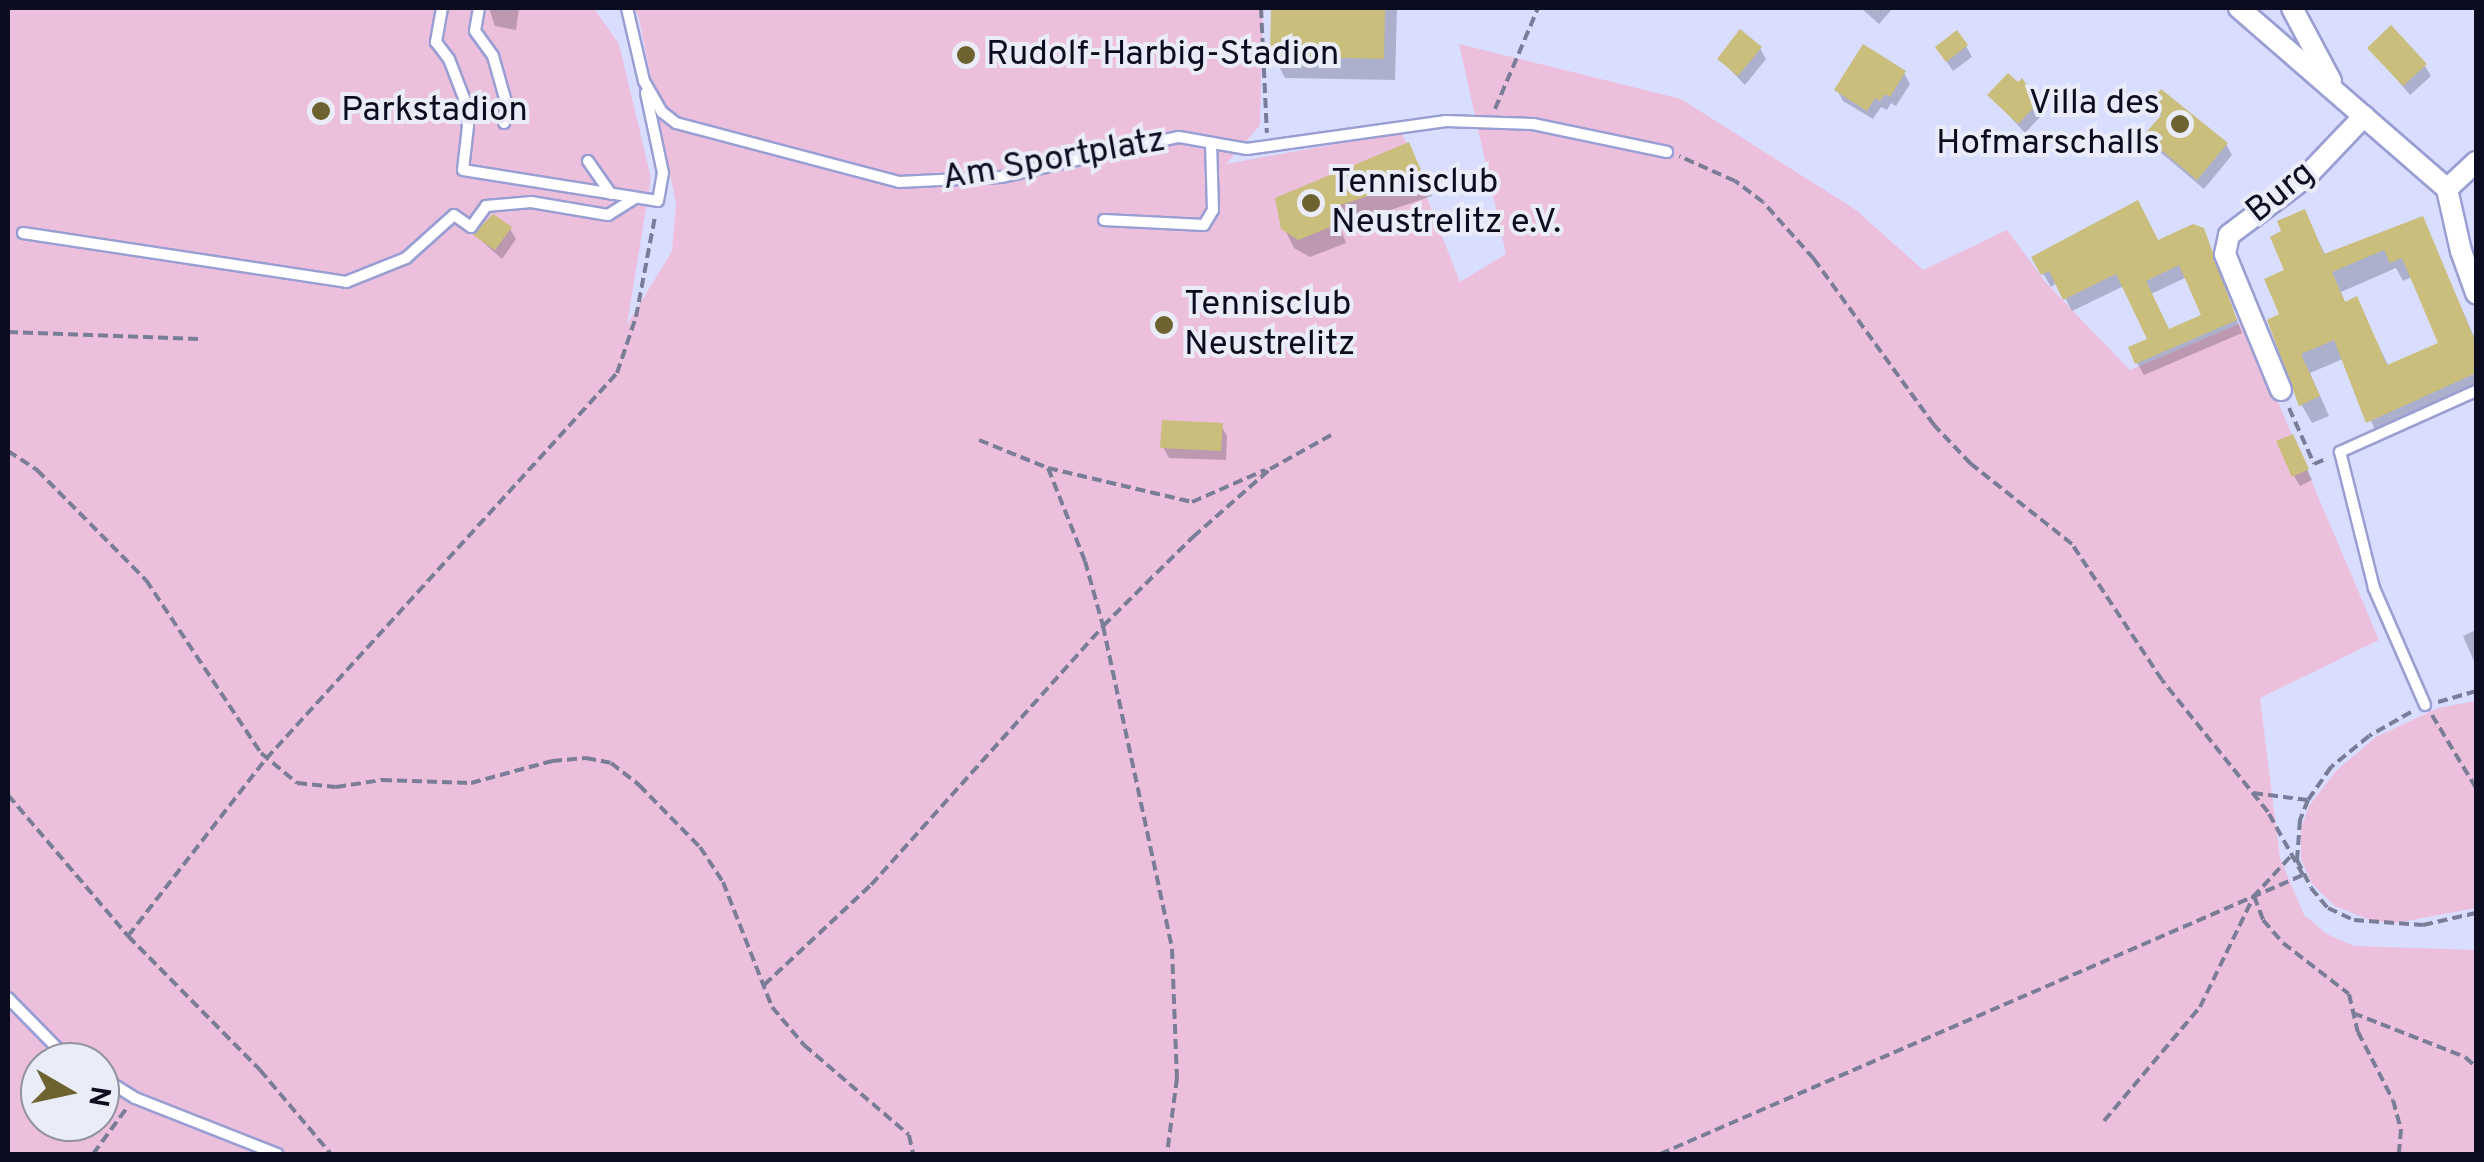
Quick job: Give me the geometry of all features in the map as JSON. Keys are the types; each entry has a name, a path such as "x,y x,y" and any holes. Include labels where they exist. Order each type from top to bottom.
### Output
{"street":[{"path":"2239,8 2447,189 2461,251 2476,293"},
{"path":"2293,8 2338,93"},
{"name":"Burg","path":"2280,390 2225,254 2230,235 2306,177 2364,116"},
{"path":"2447,189 2476,162"}],"lane":[{"path":"442,8 436,42 454,68 468,126 463,170 658,201 663,172 644,81"},
{"path":"479,8 475,31 493,56 506,102 504,123"},
{"name":"Am Sportplatz","path":"627,8 644,81 662,112 688,128 899,182 1000,177 1179,137 1268,147 1446,121 1491,120 1666,152"},
{"path":"1104,220 1204,225 1213,210 1211,143"},
{"path":"588,161 612,194"},
{"path":"23,233 346,282 406,258 454,215 470,228 486,206 531,202 608,214 634,198"},
{"path":"2425,705 2374,588 2340,452 2476,391"},
{"path":"8,998 50,1042"},
{"path":"120,1089 277,1154"}],"path":[{"path":"1262,8 1268,147"},
{"path":"1491,120 1538,8"},
{"path":"1666,152 1735,181 1762,202 1814,258 1934,425 1972,464 2072,544 2162,680 2268,812 2290,857 2328,908 2354,920 2423,925 2476,912"},
{"path":"128,936 266,760 617,373 640,301 658,201"},
{"path":"8,332 199,338"},
{"path":"2280,390 2314,464 2340,452"},
{"path":"979,440 1048,468 1192,502 1270,469 1331,435"},
{"path":"8,451 37,470 146,580 266,760 297,783 318,787 382,780 471,783 552,762 586,758 611,763 640,785 708,859 736,909 772,1007 804,1045 909,1134 913,1154"},
{"path":"1048,468 1085,561 1103,626 1172,949 1177,1078 1166,1154"},
{"path":"764,986 871,885 1103,626 1270,469"},
{"path":"2303,874 2296,844 2308,800 2331,767 2368,736 2425,705 2476,691"},
{"path":"2425,705 2476,788"},
{"path":"2250,793 2308,800"},
{"path":"8,795 128,936 260,1070 331,1154"},
{"path":"2104,1121 2200,1007 2254,896 2290,857"},
{"path":"1660,1154 2303,874"},
{"path":"2254,896 2263,920 2283,943 2349,994 2358,1032 2393,1100 2401,1129 2399,1154"},
{"path":"2354,1013 2465,1057 2476,1067"},
{"path":"92,1154 135,1098"}],"shaded area":[{"path":"8,8 594,8 619,44 651,178 627,325 672,251 676,204 638,14 629,8 1263,8 1260,125 1226,164 1401,132 1424,178 1420,180 1460,282 1506,254 1459,44 1681,99 1856,210 1923,270 2007,230 2047,284 2130,370 2244,322 2379,640 2260,698 2280,858 2304,915 2327,934 2354,946 2476,950 2476,1154 8,1154"},
{"path":"2476,701 2476,908 2396,923 2372,921 2335,906 2312,884 2301,859 2301,828 2309,806 2336,771 2376,737 2438,708"}],"building":[{"path":"1271,8 1385,8 1384,59 1270,56"},
{"path":"2391,25 2427,64 2403,86 2367,48"},
{"path":"1740,29 1762,47 1738,76 1717,59"},
{"path":"1957,30 1968,45 1946,62 1935,47"},
{"path":"1863,44 1906,71 1890,97 1885,94 1880,101 1875,98 1867,111 1834,90"},
{"path":"2008,73 2018,82 2022,78 2039,102 2018,124 1987,95"},
{"name":"Villa des Hofmarschalls","path":"2161,89 2228,143 2197,180 2144,135 2162,114 2149,103"},
{"name":"Tennisclub Neustrelitz e.V.","path":"1409,142 1424,177 1332,208 1338,224 1298,240 1281,229 1275,198"},
{"path":"2138,200 2158,240 2193,224 2204,228 2237,320 2135,364 2128,347 2147,339 2116,274 2063,300 2049,271 2041,275 2031,257","holes":["2179,265 2201,315 2169,329 2146,281"]},
{"path":"2305,209 2324,254 2423,216 2476,343 2476,373 2366,423 2334,340 2301,354 2320,396 2299,406 2267,320 2279,314 2264,279 2284,270 2270,237 2281,231 2277,221","holes":["2384,250 2390,263 2402,258 2438,343 2387,365 2357,296 2345,302 2332,272"]},
{"path":"493,214 512,227 495,250 473,235"},
{"path":"1162,420 1223,423 1221,451 1160,448"},
{"path":"2293,434 2309,469 2292,477 2276,441"}],"place":[{"name":"Rudolf-Harbig-Stadion","path":"966,55"},
{"name":"Parkstadion","path":"321,111"},
{"name":"Villa des Hofmarschalls","path":"2180,124"},
{"name":"Tennisclub Neustrelitz e.V.","path":"1311,203"},
{"name":"Tennisclub Neustrelitz","path":"1164,325"}]}
